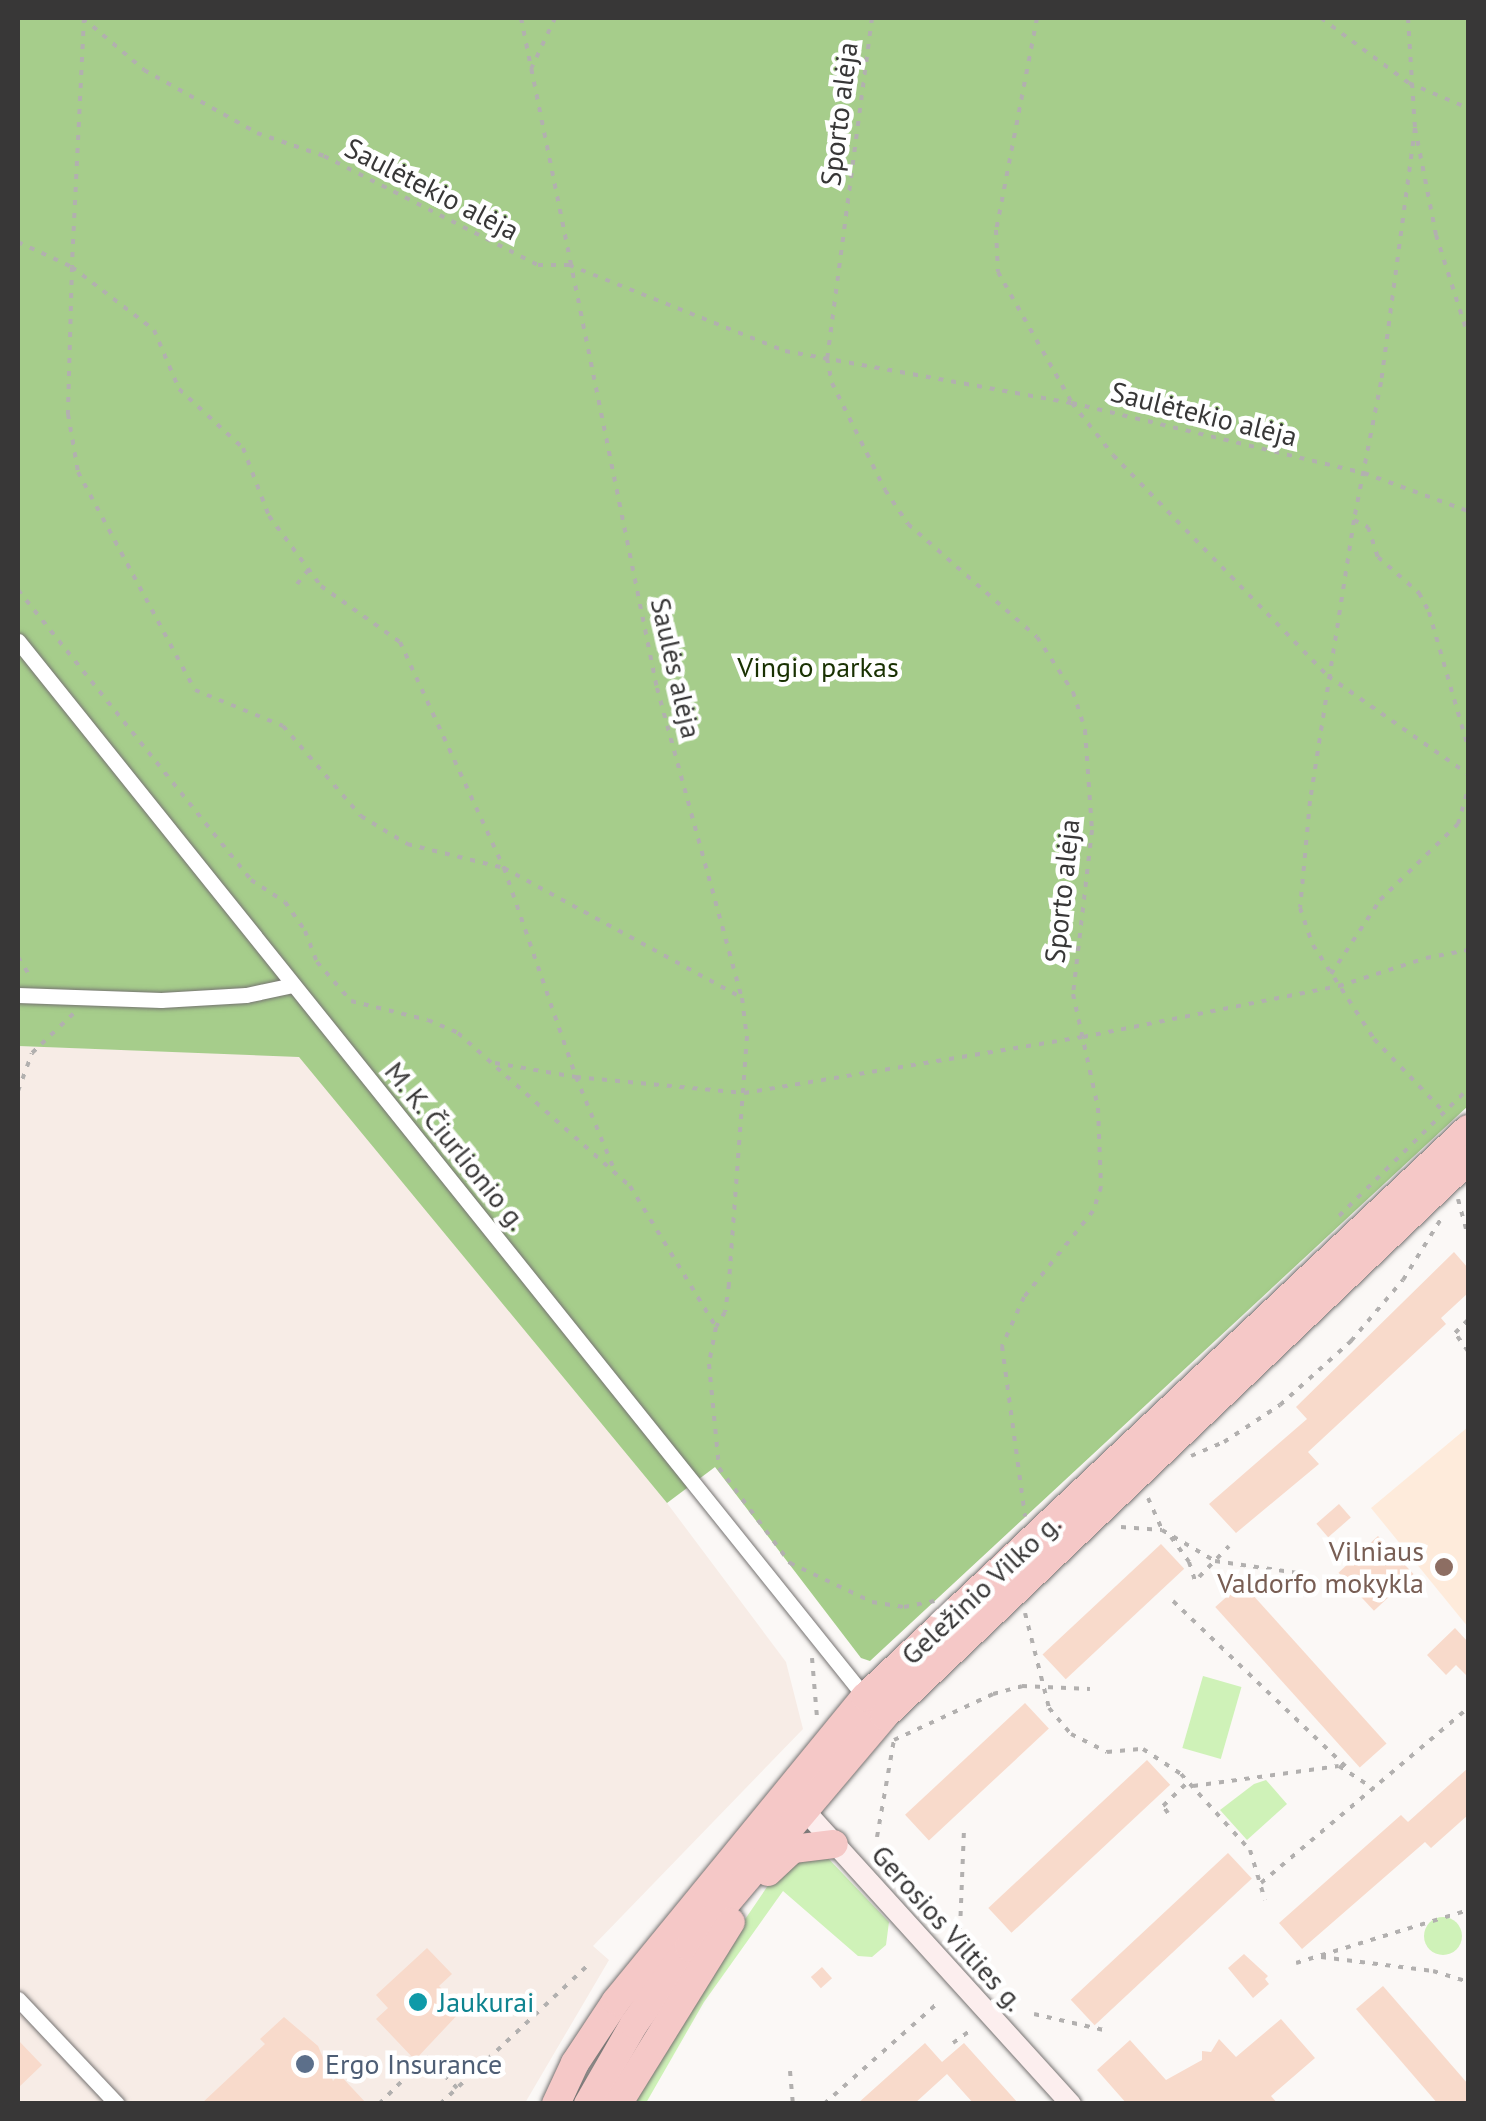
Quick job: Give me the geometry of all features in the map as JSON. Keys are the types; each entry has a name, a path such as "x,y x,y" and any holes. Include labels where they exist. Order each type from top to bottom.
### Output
{"highway":[{"name":"Geležinio Vilko g.","path":"598,2100 634,2024 794,1799 859,1690 1468,1129"},
{"name":"Geležinio Vilko g.","path":"556,2104 575,2062 627,1986 794,1799 1468,1160"},
{"path":"690,1947 792,1849 834,1844"},
{"path":"598,2100 695,1975 759,1882"},
{"path":"547,2104 575,2062"}],"main road":[{"name":"Gerosios Vilties g.","path":"794,1799 1071,2104"}],"street":[{"name":"M. K. Čiurlionio g.","path":"18,641 859,1690"},
{"path":"18,995 246,995 294,985"},
{"path":"18,1999 116,2104"}],"path":[{"path":"84,18 68,414 78,472 194,690 283,726 361,816 408,844 504,868 742,998"},
{"name":"Saulėtekio alėja","path":"84,18 144,70 257,133 324,156 538,265 569,265 785,351 1072,402 1364,474 1468,511"},
{"name":"Saulės alėja","path":"521,18 658,688 742,998 748,1036 729,1284 710,1364 719,1468 790,1563 872,1602 904,1606 950,1598"},
{"path":"531,69 556,18"},
{"name":"Sporto alėja","path":"872,18 827,358 840,400 885,490 908,524 1037,637 1072,692 1085,730 1092,830 1087,894 1073,964 1073,994 1098,1108 1102,1187 1092,1211 1024,1297 1002,1346 1006,1403 1026,1527"},
{"path":"1037,18 996,230 998,272 1072,402 1112,455 1328,676 1468,774"},
{"path":"1321,18 1409,84 1468,108"},
{"path":"1408,18 1414,128 1436,235 1468,335"},
{"path":"1414,128 1381,382 1328,676 1300,908 1304,930 1374,1038 1445,1112 1468,1089"},
{"path":"18,242 72,267 154,330 179,389 242,448 269,516 321,586 400,642 504,868 576,1078 615,1172"},
{"path":"1354,520 1368,527 1378,557 1424,602 1468,746"},
{"path":"297,584 309,569"},
{"path":"18,590 251,880 286,902 305,931 317,962 351,1001 428,1020 458,1033 495,1063 630,1186 716,1327"},
{"path":"1331,974 1380,900 1458,824 1468,789"},
{"path":"18,914 18,957 43,996"},
{"path":"495,1063 576,1078 744,1093 1083,1038 1338,986 1426,958 1468,950"},
{"path":"18,1092 32,1053 89,997"},
{"path":"1188,1458 1224,1442 1280,1405 1350,1342 1403,1280 1457,1194 1468,1236"},
{"path":"1468,1320 1455,1334 1468,1351"},
{"path":"1146,1491 1162,1530 1215,1561 1298,1573"},
{"path":"1120,1527 1162,1530"},
{"path":"1171,1537 1197,1579 1229,1546"},
{"path":"1173,1601 1346,1768 1374,1790"},
{"path":"1025,1613 1050,1708 1070,1734 1107,1752 1143,1749 1190,1784 1250,1850 1265,1900"},
{"path":"810,1628 817,1723"},
{"path":"877,1836 894,1740 993,1694 1022,1686 1090,1688"},
{"path":"1261,1884 1468,1708"},
{"path":"1168,1813 1163,1806 1190,1784 1346,1768"},
{"path":"960,1930 964,1828"},
{"path":"1296,1963 1468,1910"},
{"path":"1316,1956 1432,1971 1468,1982"},
{"path":"440,2104 587,1966"},
{"path":"824,2104 940,2001"},
{"path":"1034,2014 1108,2031"},
{"path":"953,2043 968,2032"},
{"path":"379,2104 426,2057 457,2088"},
{"path":"790,2071 793,2104"}],"shaded area":[{"path":"18,1046 299,1056 667,1503 786,1662 803,1729 593,1946 609,1960 525,2103 18,2104"},
{"name":"Vilniaus Valdorfo mokykla","path":"1468,1427 1468,1627 1371,1508"}],"green space":[{"name":"Vingio parkas","path":"18,18 1468,18 1468,1106 870,1661 861,1658 715,1467 667,1503 299,1057 18,1046"},
{"path":"1203,1676 1241,1687 1221,1759 1182,1748"},
{"path":"1266,1780 1287,1804 1247,1840 1220,1810 1254,1784"},
{"path":"824,1854 889,1922 886,1945 872,1957 858,1956 783,1891 704,2002 646,2103 629,2104 692,1997 782,1865"},
{"path":"1443,1917 1456,1923 1462,1936 1456,1949 1443,1955 1430,1949 1424,1936 1430,1923"}],"building":[{"path":"1454,1252 1468,1268 1468,1293 1441,1318 1446,1324 1308,1452 1319,1464 1236,1533 1209,1504 1307,1419 1296,1407"},
{"path":"1339,1504 1351,1518 1328,1537 1316,1524"},
{"path":"1378,1536 1413,1574 1374,1611 1339,1573"},
{"path":"1161,1544 1184,1569 1066,1679 1043,1654"},
{"path":"1242,1583 1387,1744 1360,1768 1215,1607"},
{"path":"1455,1628 1468,1642 1468,1677 1456,1665 1446,1675 1427,1655"},
{"path":"1025,1703 1049,1729 929,1840 905,1815"},
{"path":"1147,1760 1170,1785 1011,1933 988,1908"},
{"path":"1468,1768 1468,1815 1431,1848 1425,1842 1302,1949 1279,1923 1401,1815 1408,1822"},
{"path":"1228,1853 1252,1879 1095,2025 1071,2000"},
{"name":"Jaukurai","path":"427,1948 452,1974 439,1986 462,2010 415,2060 376,2019 388,2008 376,1995"},
{"path":"1244,1954 1268,1976 1265,1979 1269,1984 1253,1998 1228,1968"},
{"path":"822,1967 832,1978 821,1988 811,1977"},
{"path":"1383,1986 1468,2084 1468,2104 1438,2104 1356,2009"},
{"path":"284,2017 318,2046 333,2081 339,2074 367,2104 201,2104 265,2044 260,2039"},
{"path":"1281,2019 1315,2058 1271,2096 1278,2104 1127,2104 1097,2070 1130,2040 1166,2080 1202,2060 1202,2051 1211,2052 1219,2039 1236,2057"},
{"path":"18,2040 42,2065 18,2088"},
{"path":"925,2043 942,2062 964,2043 1019,2104 974,2104 947,2074 914,2104 857,2104"}],"place":[{"name":"Vilniaus Valdorfo mokykla","path":"1444,1567"},
{"name":"Jaukurai","path":"418,2002"},
{"name":"Ergo Insurance","path":"305,2064"}]}
